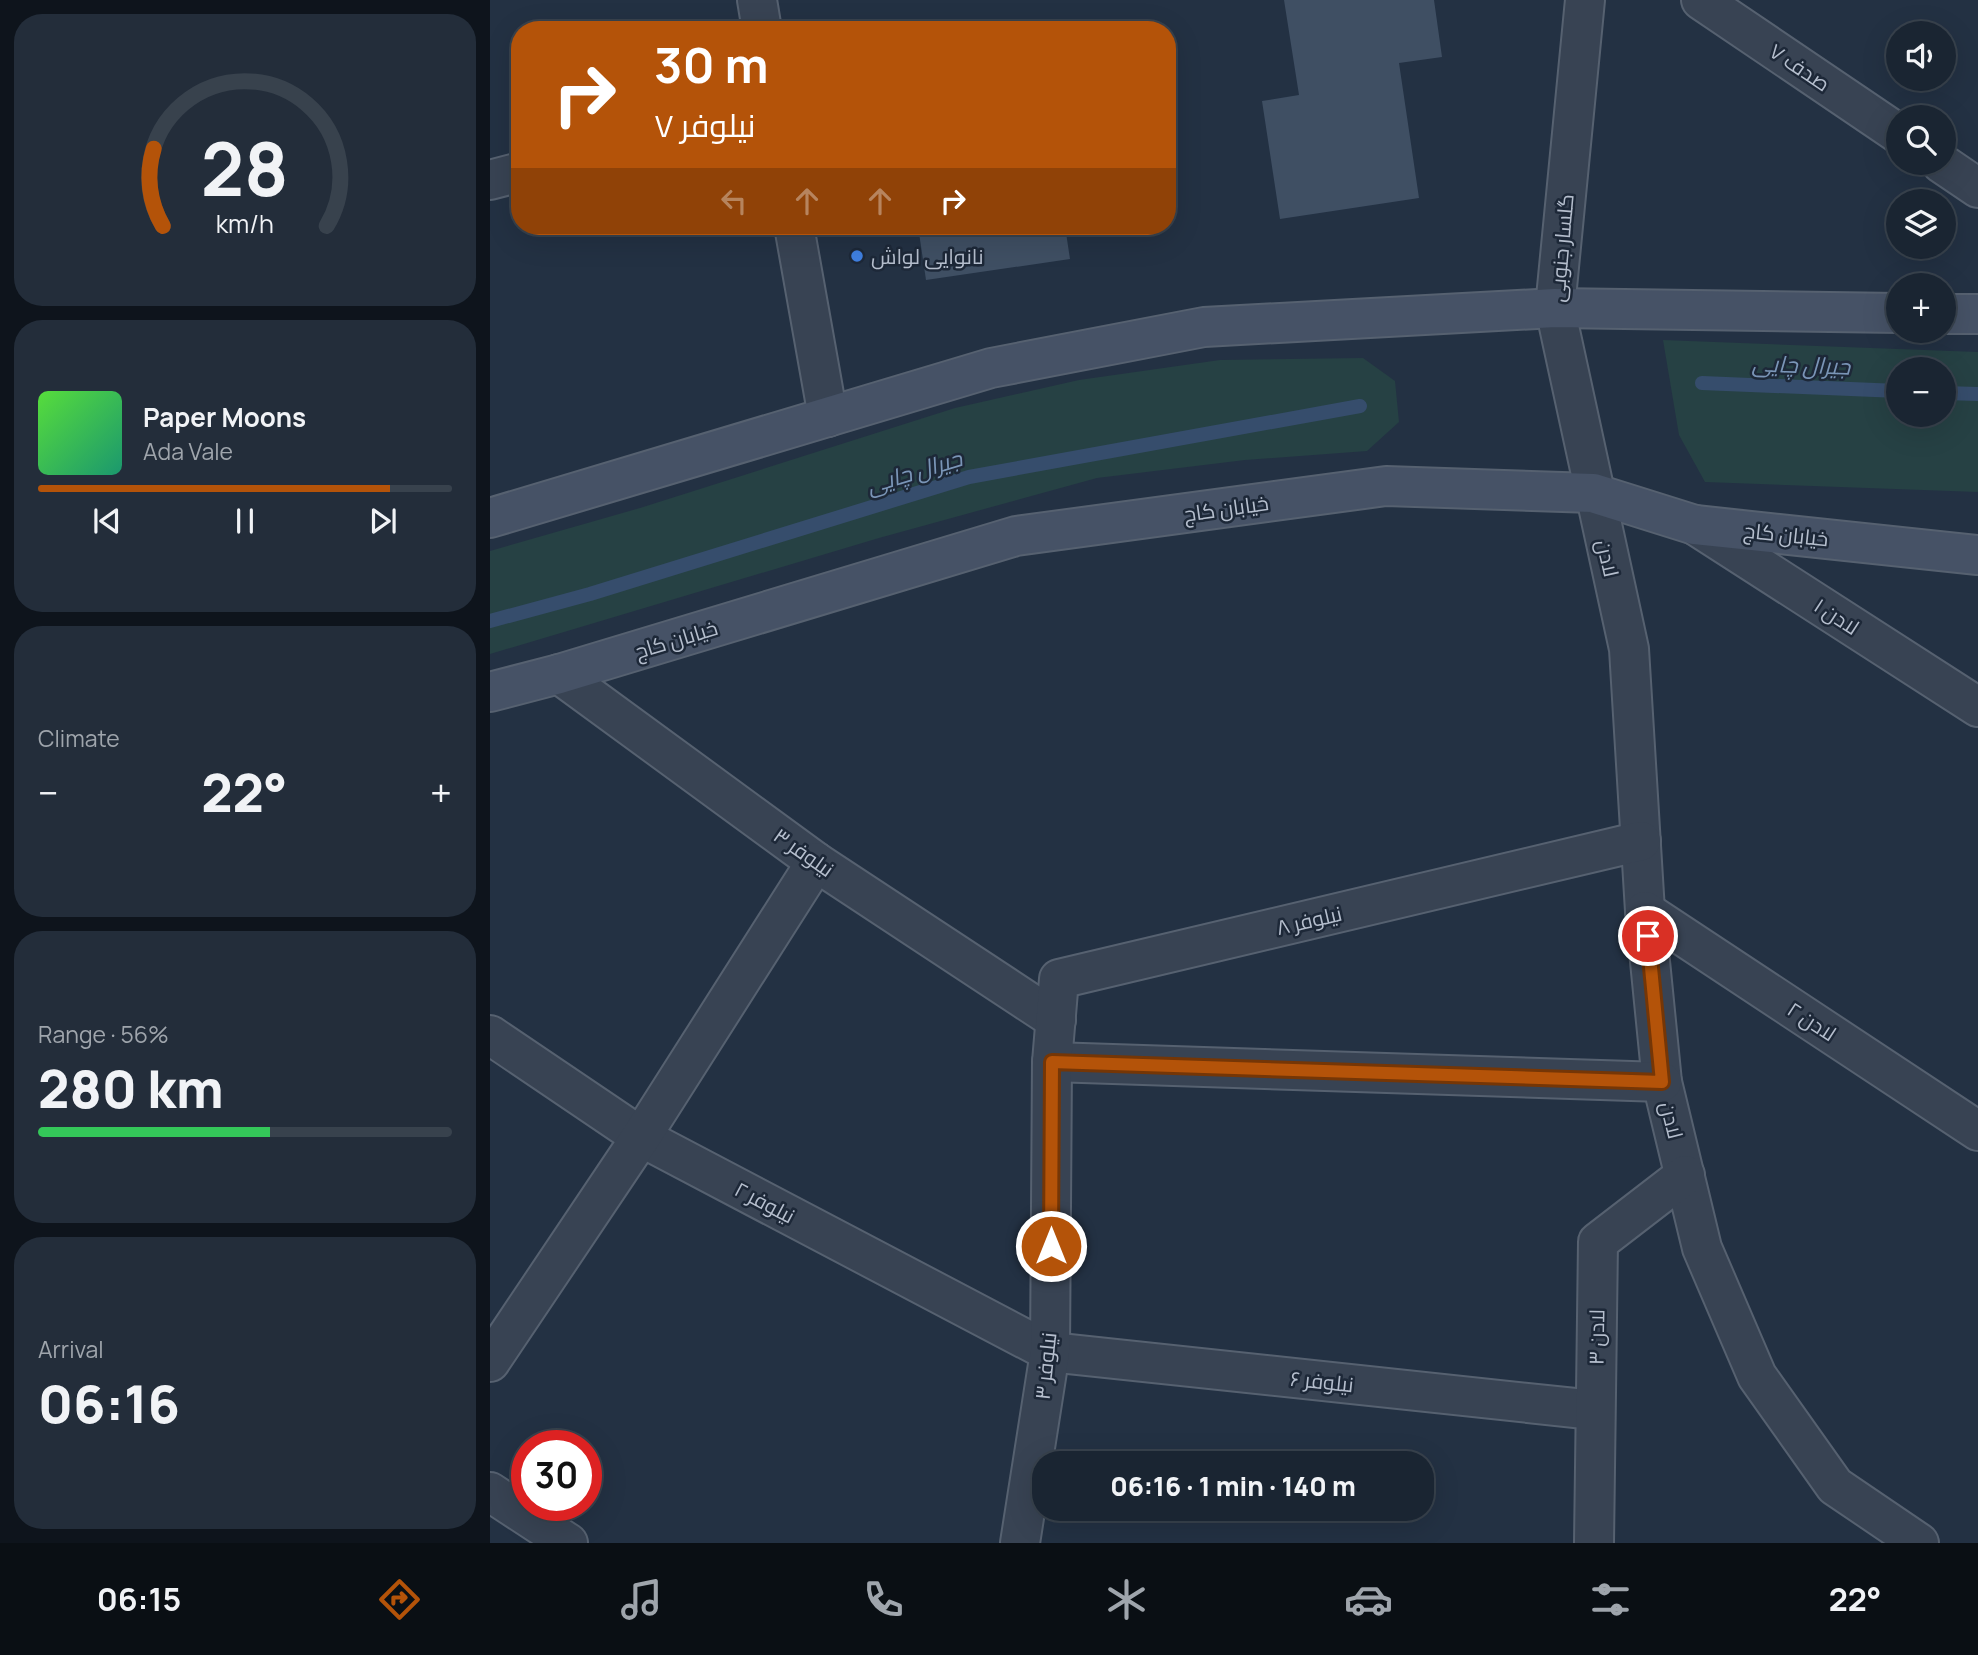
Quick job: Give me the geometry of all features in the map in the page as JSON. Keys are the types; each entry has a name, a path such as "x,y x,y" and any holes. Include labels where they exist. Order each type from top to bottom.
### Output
{"main road":[{"path":"490,518 991,368 1204,327 1555,308 1886,313"},
{"path":"1956,314 1978,314"},
{"name":"خیابان کاج","path":"490,692 559,674 1016,536 1386,486 1593,493 1695,525 1978,555"}],"street":[{"path":"757,0 760,21"},
{"name":"گلسار جنوبی","path":"1585,0 1555,308 1593,493"},
{"name":"صدف ۷","path":"1701,0 1886,125"},
{"path":"1956,173 1978,188"},
{"path":"490,180 511,174"},
{"path":"796,235 828,417"},
{"name":"لادن","path":"1593,493 1629,649 1645,911 1662,1082 1702,1248 1757,1377 1835,1486 1919,1543"},
{"name":"لادن ۱","path":"1695,525 1978,707"},
{"name":"نیلوفر ۳","path":"559,674 816,862 1056,1020"},
{"name":"نیلوفر ۸","path":"1052,1062 1059,979 1641,841"},
{"path":"490,1362 641,1137 816,862"},
{"name":"لادن ۲","path":"1645,911 1978,1131"},
{"name":"نیلوفر ۲","path":"490,1035 641,1137 1050,1352"},
{"path":"1052,1062 1662,1082"},
{"name":"نیلوفر ۳","path":"1020,1543 1050,1352 1052,1062"},
{"name":"لادن ۳","path":"1594,1543 1598,1241 1685,1175"},
{"name":"نیلوفر ۶","path":"1050,1352 1594,1410"},
{"path":"490,1492 568,1543"}],"green space":[{"path":"1663,340 1978,352 1978,492 1705,482 1679,435"},
{"path":"1363,358 1395,381 1399,422 1367,451 1245,460 1097,478 879,538 490,654 490,551 640,508 955,408 1079,380 1220,360"}],"building":[{"path":"1284,0 1434,0 1442,57 1399,63 1419,198 1280,219 1262,101 1299,95"},
{"path":"919,235 1066,235 1070,259 926,280"}],"waterway":[{"name":"جیرال چایی","path":"1702,383 1886,390"},
{"name":"جیرال چایی","path":"1956,393 1978,394"},
{"name":"جیرال چایی","path":"490,621 590,594 969,477 1360,406"}],"place":[{"name":"نانوایی لواش","path":"857,256"}],"route":[{"path":"1051,1246 1052,1062 1662,1082 1648,936"}]}
